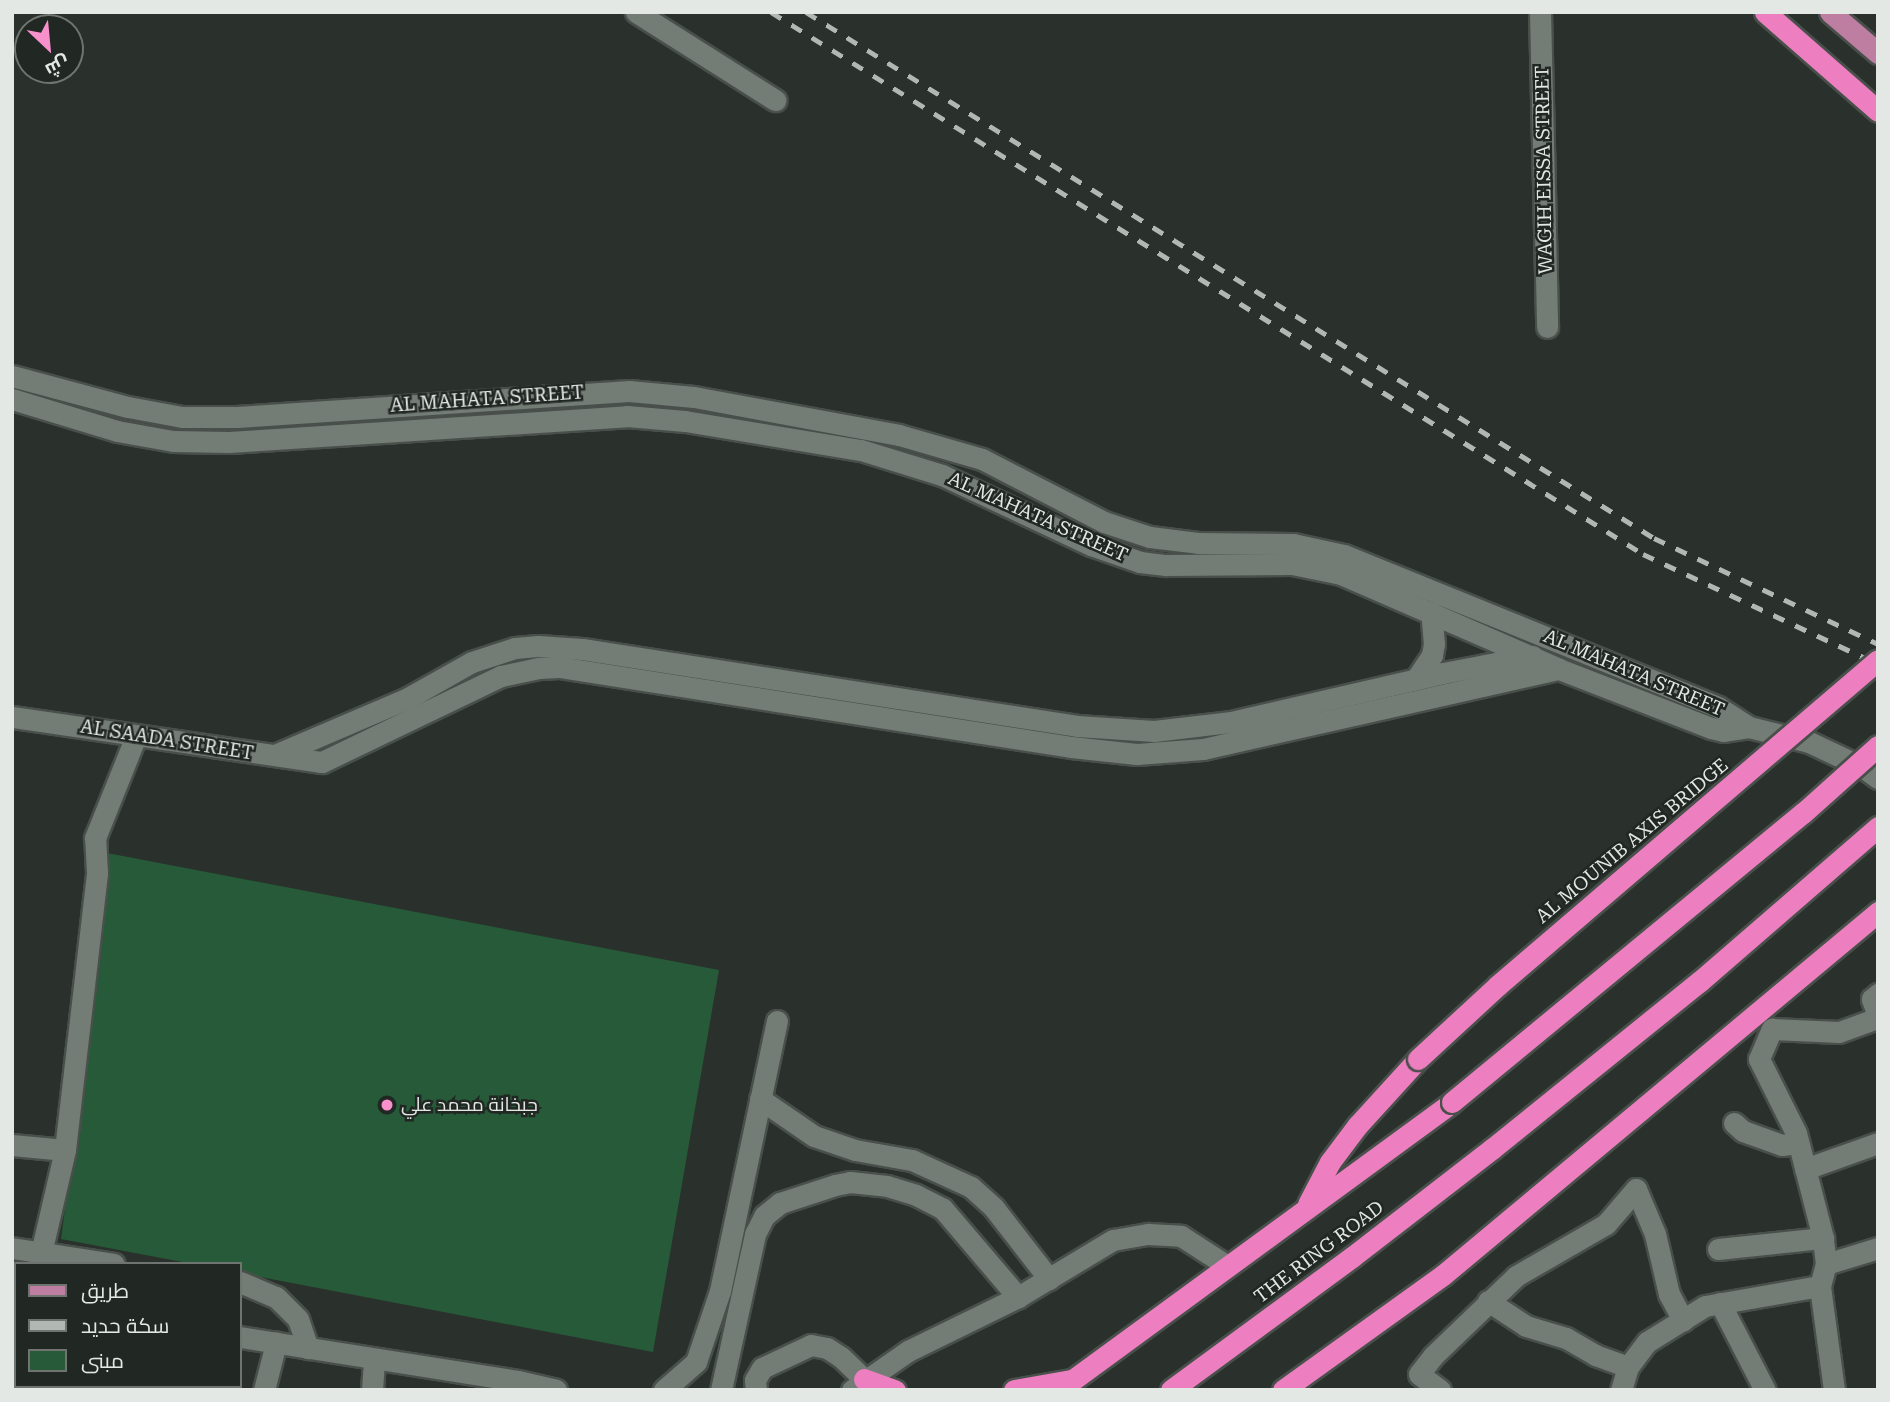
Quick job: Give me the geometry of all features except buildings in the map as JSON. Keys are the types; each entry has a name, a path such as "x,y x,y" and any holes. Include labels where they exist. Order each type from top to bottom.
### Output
{"highway":[{"path":"1765,12 1878,111"},
{"name":"AL MOUNIB AXIS BRIDGE","path":"1304,1211 1330,1162 1357,1126 1418,1059 1497,986 1878,660"},
{"path":"1014,1390 1066,1385 1226,1265 1452,1102 1802,813 1878,746"},
{"name":"THE RING ROAD","path":"1171,1390 1352,1257 1493,1148 1699,982 1878,827"},
{"path":"1283,1390 1443,1275 1878,912"},
{"path":"858,1384 895,1390"}],"main road":[{"path":"1830,12 1878,53"}],"street":[{"path":"636,12 775,100"},
{"name":"WAGIH EISSA STREET","path":"1541,12 1547,327"},
{"name":"AL MAHATA STREET","path":"12,376 128,407 210,418 597,391 694,397 899,435 955,449 1008,470 1104,522 1150,537 1186,542 1293,544 1344,555 1730,712 1749,727"},
{"name":"AL MAHATA STREET","path":"12,399 145,438 201,442 598,416 685,421 861,450 915,465 968,485 1115,555 1166,565 1267,563 1316,568 1364,583 1559,669 1711,729 1724,731 1749,727"},
{"path":"1416,679 1432,655 1434,644 1431,612"},
{"path":"412,707 493,654 538,646 571,648 1116,730 1193,728 1231,722 1416,679 1575,649"},
{"path":"273,756 501,676 539,668 559,667 1104,752 1170,753 1236,743 1559,669"},
{"name":"AL SAADA STREET","path":"12,717 322,762 412,707"},
{"path":"1749,727 1809,742 1864,768 1878,778"},
{"path":"41,1253 65,1150 97,873 95,838 136,736"},
{"path":"1834,1390 1820,1286 1826,1264 1823,1238 1798,1143 1759,1059 1765,1052 1769,1032 1777,1027 1839,1032 1875,1019 1877,1013 1872,999 1878,994"},
{"path":"664,1390 696,1362 720,1291 777,1021"},
{"path":"760,1099 814,1136 855,1150 912,1160 971,1186 994,1208 1049,1279"},
{"path":"1734,1124 1782,1145 1798,1143"},
{"path":"1805,1169 1878,1143"},
{"path":"12,1145 65,1150"},
{"path":"850,1182 855,1150"},
{"path":"721,1390 755,1234 764,1216 780,1203 850,1182 887,1186 916,1195 943,1209 1018,1297"},
{"path":"1440,1390 1419,1374 1433,1356 1516,1276 1606,1224 1636,1189 1655,1234 1669,1294 1683,1320"},
{"path":"755,1390 755,1380 762,1368 811,1345 827,1348 841,1357 858,1384 908,1351 1018,1297 1113,1240 1149,1234 1181,1236 1226,1265"},
{"path":"1717,1249 1823,1238"},
{"path":"12,1248 101,1262"},
{"path":"1826,1264 1878,1248"},
{"path":"242,1283 276,1297 298,1319 309,1348"},
{"path":"1620,1390 1629,1367 1647,1342 1705,1306 1820,1286"},
{"path":"1488,1301 1526,1326 1566,1338 1595,1356 1629,1367"},
{"path":"1720,1303 1765,1390"},
{"path":"242,1337 374,1359 457,1381 556,1390"},
{"path":"264,1390 275,1343"},
{"path":"372,1390 374,1359"}],"railway":[{"path":"771,12 1643,554 1878,664"},
{"path":"806,12 1654,538 1878,644"}],"place":[{"name":"جبخانة محمد علي","path":"387,1105"}]}
